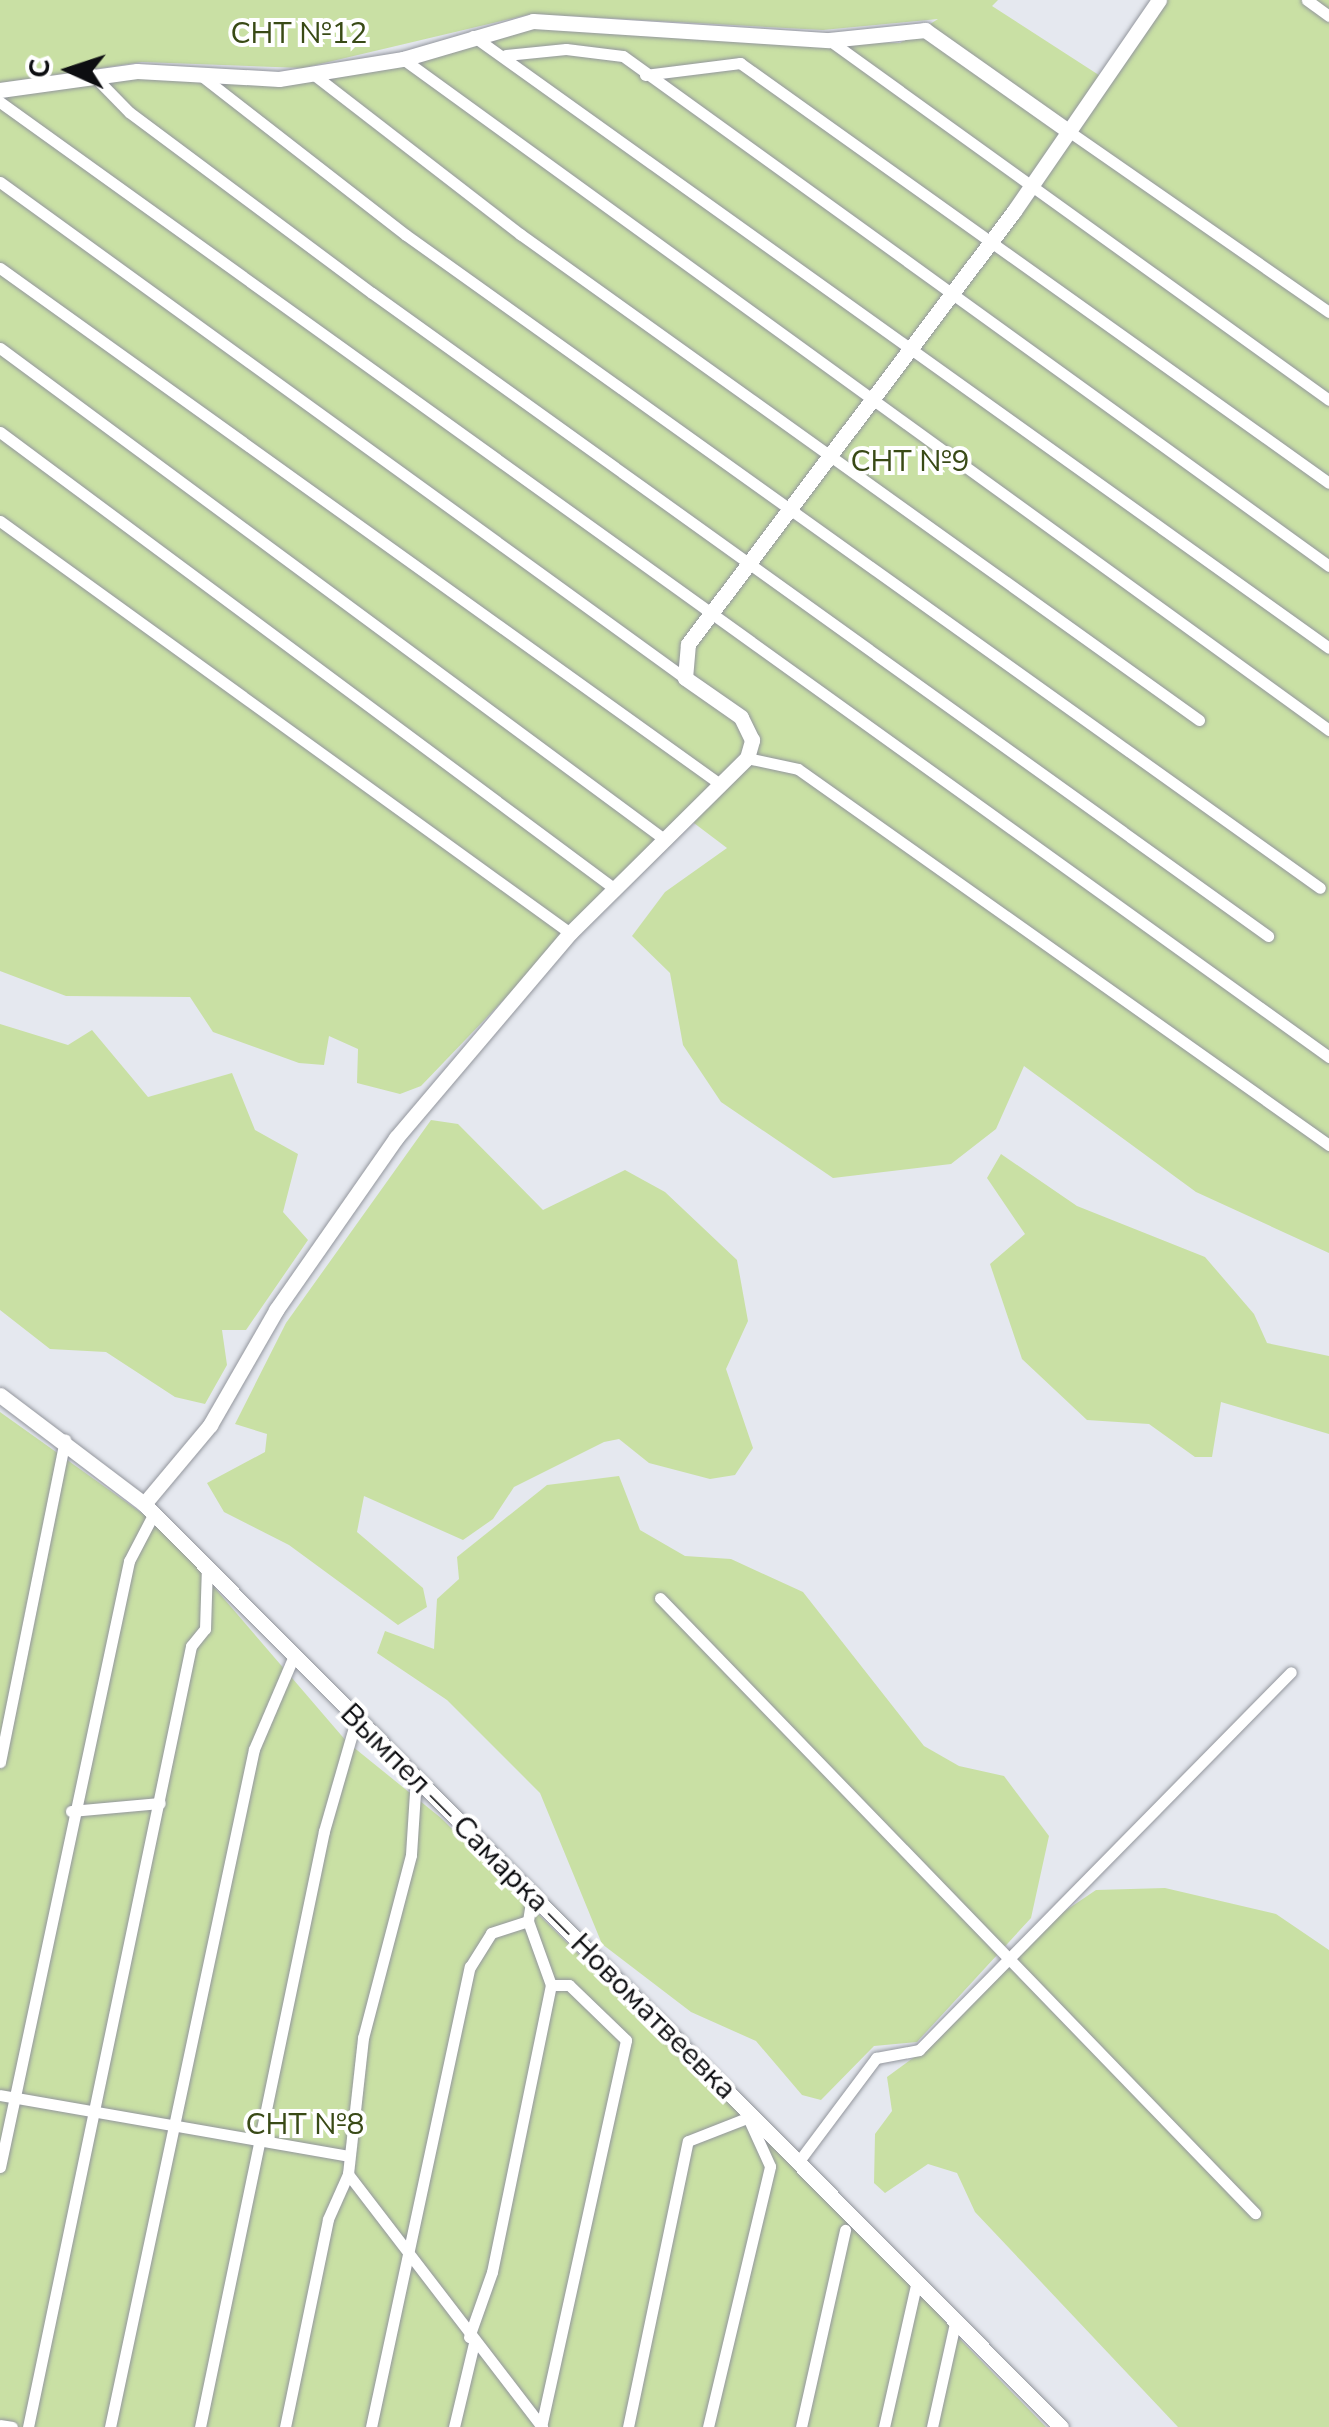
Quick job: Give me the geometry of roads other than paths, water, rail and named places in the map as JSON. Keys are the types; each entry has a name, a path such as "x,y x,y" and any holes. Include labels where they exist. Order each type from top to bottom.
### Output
{"street":[{"path":"685,678 688,644 706,613 785,505 872,401 953,294 1159,0"},
{"path":"1306,0 1329,16"},
{"path":"0,90 91,73 313,74 403,59 469,34 533,21 829,40 925,30 1329,312"},
{"path":"469,34 506,55 1329,648"},
{"path":"829,40 1329,400"},
{"path":"506,55 604,54 646,75 1329,566"},
{"path":"403,59 1329,730"},
{"path":"646,75 740,64 1329,483"},
{"path":"91,73 190,158 1268,936"},
{"path":"198,73 785,505 1320,888"},
{"path":"313,74 828,454 1199,720"},
{"path":"0,102 1329,1058"},
{"path":"0,182 742,716 752,740 746,758 570,933 396,1138 276,1310 210,1425 149,1510 129,1561 71,1812 0,2167"},
{"path":"0,268 720,784"},
{"path":"0,348 664,839"},
{"path":"0,432 615,888"},
{"path":"0,520 570,933"},
{"path":"746,758 798,769 1329,1145"},
{"name":"Вымпел — Самарка — Новоматвеевка","path":"1,1398 64,1439 149,1510 207,1566 416,1778 531,1902 798,2162 1059,2426"},
{"path":"0,1762 64,1439"},
{"path":"28,2427 191,1646 205,1630 207,1566"},
{"path":"660,1598 1255,2213"},
{"path":"110,2427 178,2124 254,1750 294,1658"},
{"path":"798,2162 876,2058 920,2050 1006,1954 1291,1672"},
{"path":"200,2427 263,2140 324,1831 356,1720"},
{"path":"285,2427 328,2219 348,2174 363,2038 411,1854 416,1778"},
{"path":"71,1812 160,1803"},
{"path":"454,2427 472,2340 492,2272 552,1985 528,1921 531,1902"},
{"path":"371,2427 410,2264 470,1968 491,1933 528,1921"},
{"path":"542,2427 626,2040 569,1985 552,1985"},
{"path":"0,2095 349,2156"},
{"path":"628,2427 688,2142 750,2118 770,2166 708,2427"},
{"path":"348,2174 410,2264 542,2427"},
{"path":"801,2427 845,2230"},
{"path":"884,2427 917,2281"},
{"path":"932,2427 955,2323"},
{"path":"0,2424 12,2427"}],"park label":[{"name":"СНТ №12","path":"299,34"},
{"name":"СНТ №9","path":"910,462"},
{"name":"СНТ №8","path":"305,2125"}]}
